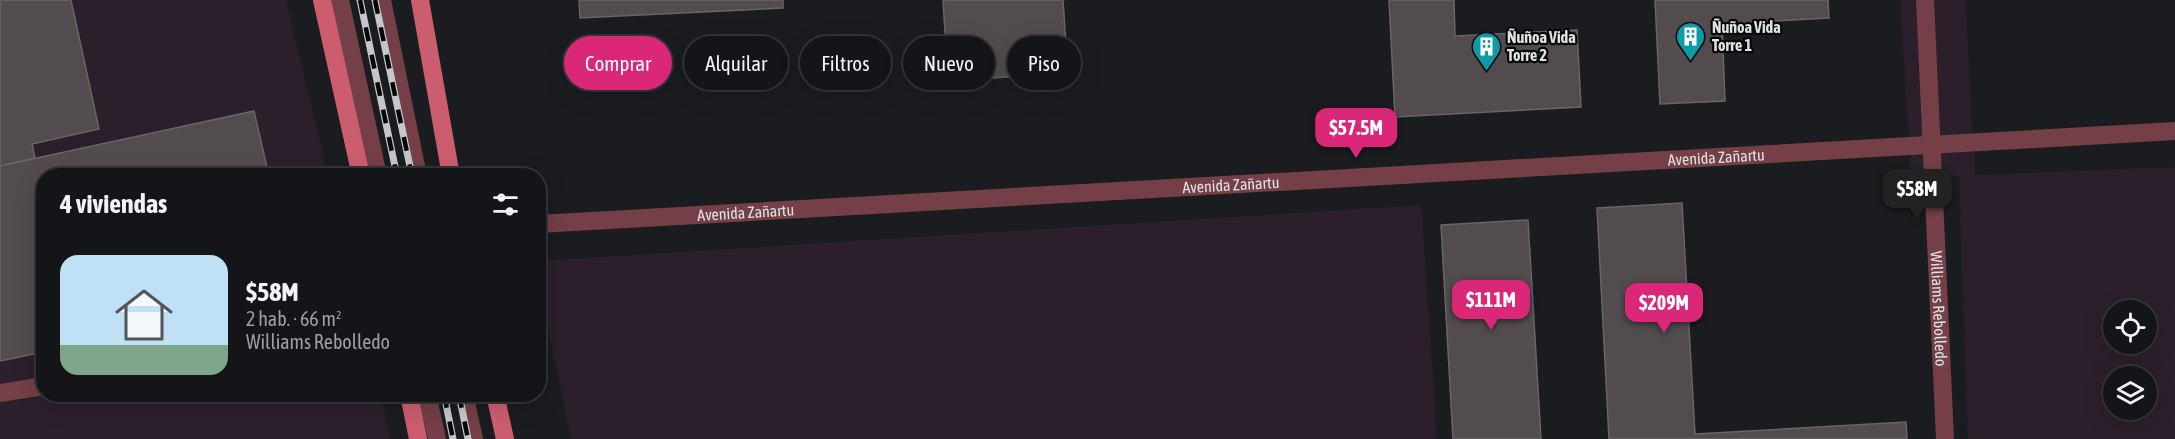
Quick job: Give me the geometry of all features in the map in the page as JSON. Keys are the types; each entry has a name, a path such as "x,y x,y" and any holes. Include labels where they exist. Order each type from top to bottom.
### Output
{"main road":[{"path":"322,0 359,168"},
{"path":"420,0 450,168"},
{"path":"411,402 418,439"},
{"path":"497,402 505,439"}],"street":[{"path":"340,0 376,168"},
{"path":"381,0 416,168"},
{"name":"Williams Rebolledo","path":"1925,0 1945,439"},
{"name":"Avenida Zañartu","path":"546,224 2175,131"},
{"path":"0,393 36,387"},
{"path":"429,402 437,439"},
{"path":"466,402 474,439"}],"shaded area":[{"path":"0,0 286,0 326,168 36,168 36,402 382,402 391,439 0,439"},
{"path":"1900,0 1965,0 1975,175 2175,167 2175,439 1968,439 1959,176 1911,177"},
{"path":"1421,205 1437,439 571,439 546,318 546,261"}],"building":[{"path":"0,0 71,0 99,129 32,144 35,158 0,166"},
{"path":"579,0 783,0 783,8 580,18"},
{"path":"943,0 1063,0 1065,36 1007,36 1007,77 995,78 995,36 945,36"},
{"name":"Ñuñoa Vida Torre 2","path":"1389,0 1454,0 1455,36 1577,30 1581,107 1395,117"},
{"name":"Ñuñoa Vida Torre 1","path":"1655,0 1828,0 1829,18 1722,24 1725,101 1660,104"},
{"path":"254,111 267,168 36,168 36,354 0,361 0,166"},
{"path":"1682,203 1695,434 1906,422 1907,439 1609,439 1597,208"},
{"path":"1528,220 1541,439 1453,439 1441,225"}],"railway":[{"path":"360,0 395,168"},
{"path":"375,0 410,168"},
{"path":"446,402 453,439"},
{"path":"461,402 468,439"}],"place":[{"name":"Ñuñoa Vida Torre 1","path":"1691,62"},
{"name":"Ñuñoa Vida Torre 2","path":"1486,72"}]}
